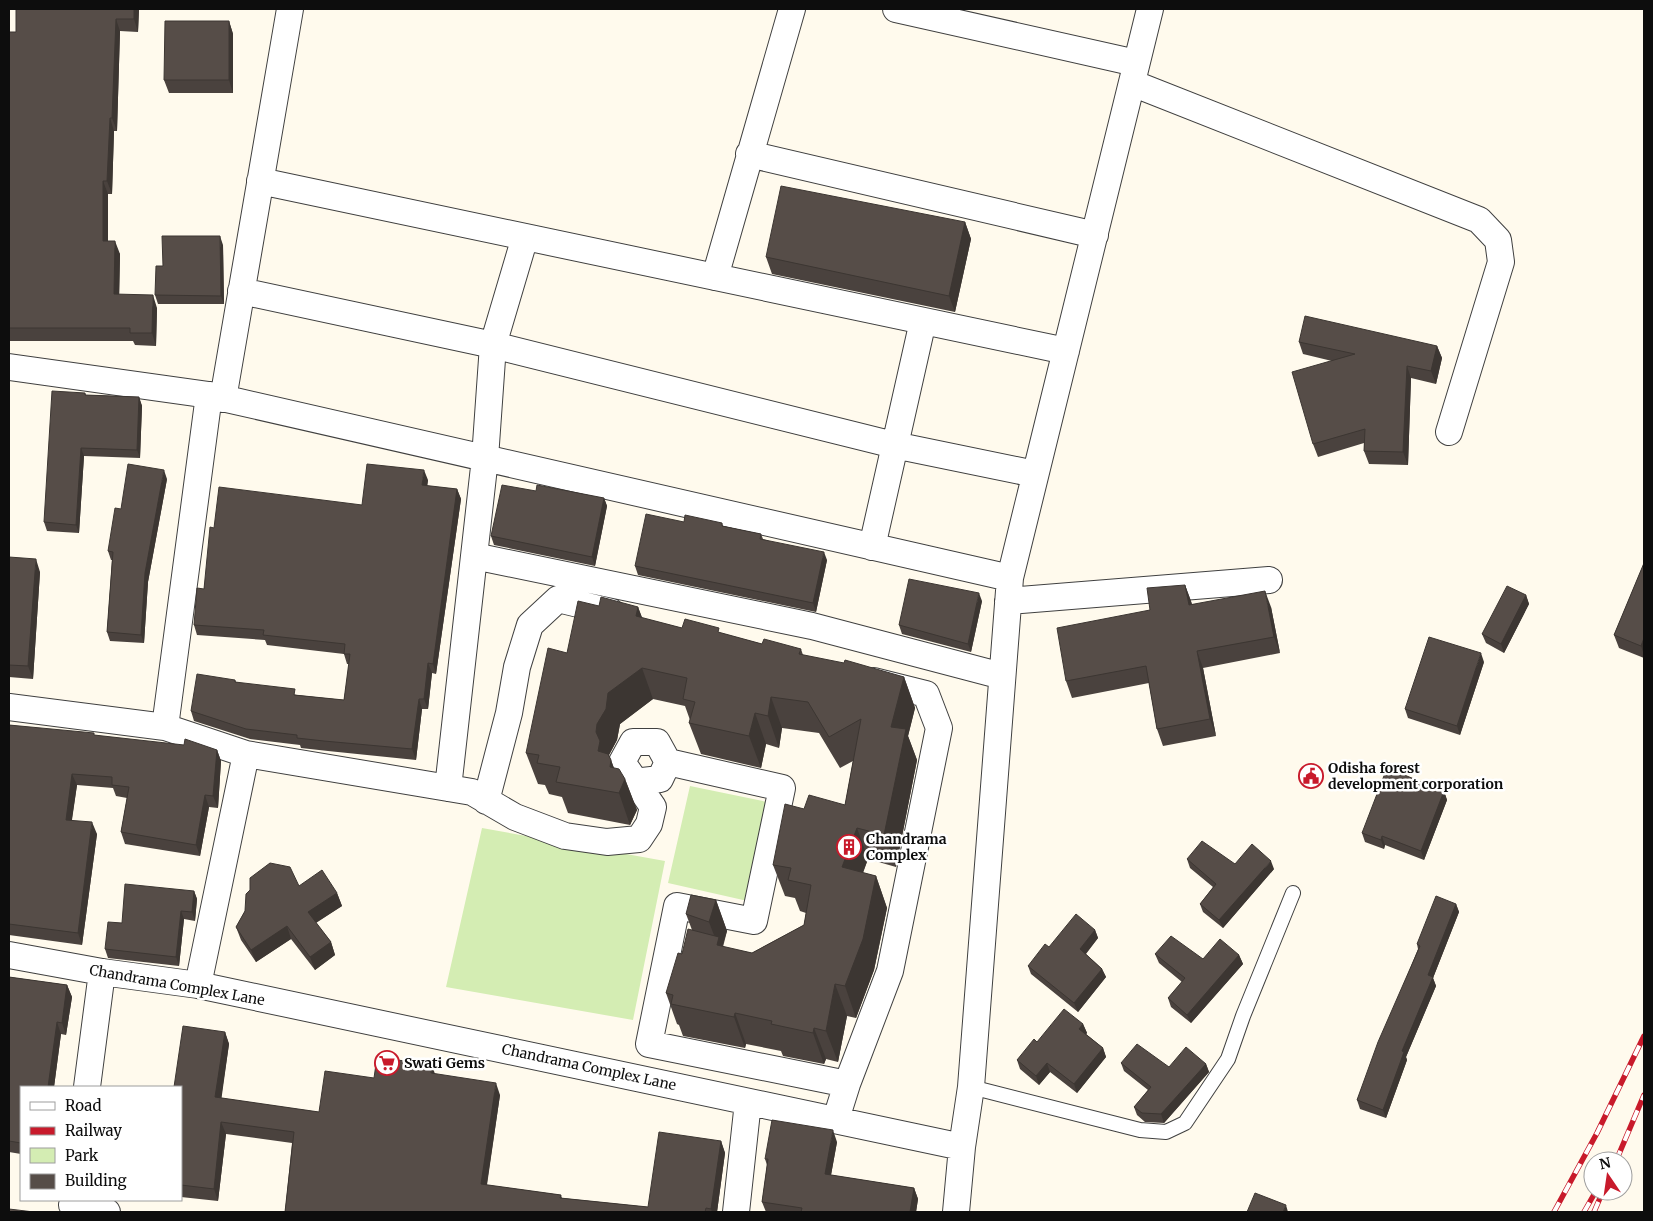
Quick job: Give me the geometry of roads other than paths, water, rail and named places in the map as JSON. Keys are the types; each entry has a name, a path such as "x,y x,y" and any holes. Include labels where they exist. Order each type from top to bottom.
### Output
{"street":[{"path":"165,727 216,397 241,291 290,9"},
{"path":"715,277 792,9"},
{"path":"896,9 1134,73 1479,220 1498,240 1501,262 1449,432"},
{"path":"956,1212 962,1146 971,1087 1009,590 1150,9"},
{"path":"749,154 1095,234"},
{"path":"260,180 1066,351"},
{"path":"448,788 484,458 493,345 525,237"},
{"path":"241,291 493,345 894,444 1036,474"},
{"path":"872,547 923,321"},
{"path":"9,368 216,397 872,547 1009,590 1269,580"},
{"path":"474,556 812,626 1002,676"},
{"path":"486,801 509,713 517,667 530,626 558,599 634,618"},
{"path":"836,1119 847,1084 890,971 939,728 926,694 851,675"},
{"path":"9,707 165,727 246,754 472,792 514,816 565,836 607,842 640,839 649,824 653,807 622,762 633,742 657,742 668,762 782,788 754,921 676,906 649,1044 847,1084"},
{"path":"198,985 246,754"},
{"path":"634,782 660,779 668,762"},
{"name":"Chandrama Complex Lane","path":"9,955 102,972 198,985 962,1146"},
{"path":"87,1086 102,972"},
{"path":"736,1212 748,1102"},
{"path":"72,1206 107,1212"}],"lane":[{"path":"971,1087 1140,1130 1166,1132 1185,1123 1228,1059 1243,1016 1293,893"}],"railway":[{"path":"1554,1212 1597,1133 1644,1036"},
{"path":"1620,1151 1644,1095"},
{"path":"1584,1212 1590,1201"},
{"path":"1594,1212 1599,1201"}],"place":[{"name":"Odisha forest development corporation","path":"1311,776"},
{"name":"Chandrama Complex","path":"849,847"},
{"name":"Swati Gems","path":"387,1063"}]}
